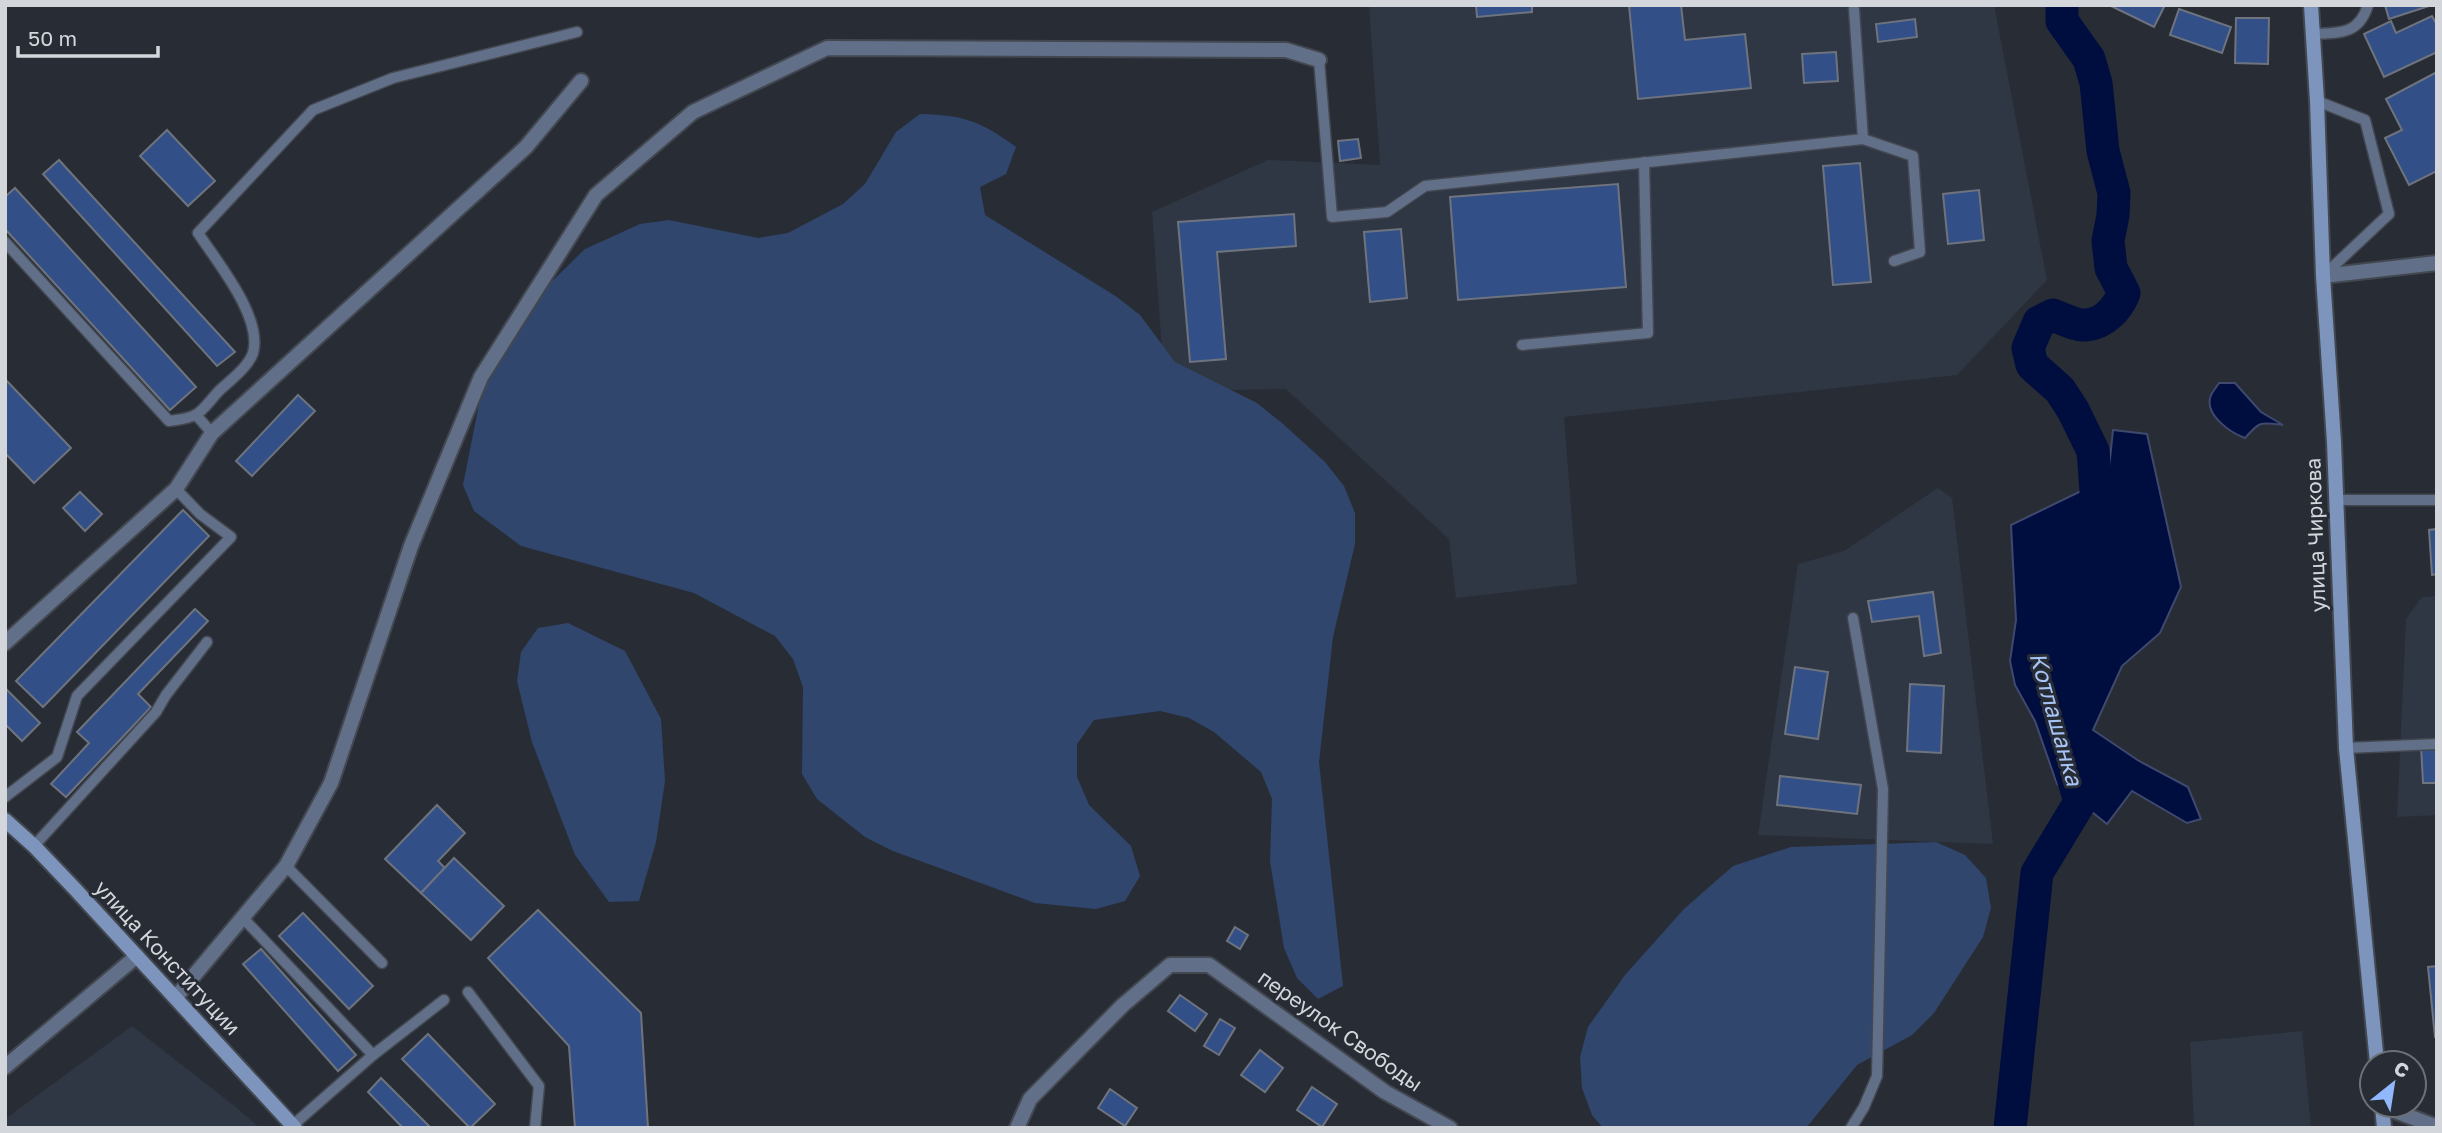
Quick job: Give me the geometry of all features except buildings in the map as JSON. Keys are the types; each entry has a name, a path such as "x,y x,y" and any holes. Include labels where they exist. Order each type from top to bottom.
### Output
{"main road":[{"name":"улица Чиркова","path":"2311,5 2323,276 2334,442 2346,748 2377,1049"},
{"name":"улица Конституции","path":"5,820 34,846 176,997 293,1127"}],"street":[{"path":"176,997 286,866 331,783 411,546 481,377 596,195 693,112 827,48 1286,50 1319,60"},
{"path":"5,643 176,489 212,433 526,147 581,81"},
{"path":"2323,276 2437,263"},
{"path":"5,1067 137,956"},
{"name":"переулок Свободы","path":"1017,1128 1030,1099 1123,1005 1170,965 1209,965 1385,1092 1450,1128"},
{"path":"2417,1119 2437,1127"}],"lane":[{"path":"2312,34 2337,33 2358,25 2365,16 2368,5"},
{"path":"1854,9 1863,139"},
{"path":"5,242 169,421 196,415 210,398 241,370 252,355 255,340 245,308 198,233 313,110 393,78 577,32"},
{"path":"1319,60 1332,217 1387,212 1425,186 1863,139 1913,156 1920,252 1894,261"},
{"path":"2317,101 2365,120 2389,214 2323,276"},
{"path":"1522,345 1648,333 1644,162"},
{"path":"196,415 212,433"},
{"path":"5,797 57,757 77,696 231,537 200,514 176,489"},
{"path":"2335,500 2437,500"},
{"path":"1851,1128 1864,1107 1877,1076 1883,789 1853,618"},
{"path":"34,846 156,712 207,642"},
{"path":"2346,748 2437,744"},
{"path":"286,866 383,963"},
{"path":"243,918 373,1055"},
{"path":"468,992 539,1086 535,1128"},
{"path":"293,1127 373,1055 444,1000"}],"shaded area":[{"path":"1369,5 1994,5 2047,280 1957,375 1564,417 1577,584 1456,598 1449,539 1286,389 1165,391 1152,212 1268,160 1380,165"},
{"path":"920,114 971,121 1016,147 1006,174 980,187 985,215 1117,297 1140,315 1175,362 1257,403 1325,462 1344,486 1355,513 1355,544 1333,637 1319,762 1343,986 1318,999 1297,978 1284,948 1270,861 1272,799 1261,772 1214,732 1189,718 1160,711 1094,720 1077,744 1077,777 1089,805 1131,846 1140,876 1125,901 1096,909 1035,903 893,851 865,837 817,799 802,774 803,687 793,659 775,636 694,593 521,546 474,511 463,485 480,399 506,343 539,294 585,249 640,224 669,220 758,238 788,233 843,204 865,184 896,132"},
{"path":"1938,488 1952,498 1993,844 1758,835 1798,564 1844,551"},
{"path":"2437,596 2437,815 2397,817 2406,619 2422,597"},
{"path":"568,623 625,651 661,719 665,781 656,842 639,901 609,902 575,855 532,742 517,681 521,652 538,628"},
{"path":"1936,842 1965,855 1986,878 1991,908 1983,937 1934,1013 1912,1035 1857,1065 1806,1128 1603,1128 1592,1115 1582,1088 1580,1057 1588,1027 1625,975 1684,909 1733,866 1791,847"},
{"path":"132,1026 260,1128 5,1128 5,1119"},
{"path":"2302,1031 2311,1128 2194,1128 2190,1042"}],"water":[{"path":"2219,383 2235,383 2261,412 2283,425 2261,424 2245,438 2233,432 2221,423 2210,405 2211,396"},
{"path":"2113,430 2147,434 2181,587 2160,633 2122,666 2093,730 2139,761 2188,787 2201,819 2187,823 2132,791 2107,824 2057,784 2035,721 2015,685 2010,661 2016,620 2011,525 2108,478"}],"waterway":[{"name":"Котлашанка","path":"2062,5 2062,21 2089,59 2096,83 2103,151 2114,193 2108,241 2111,268 2124,293 2110,314 2099,322 2078,324 2053,315 2039,322 2028,348 2032,365 2060,390 2093,451 2097,504 2088,525"},
{"name":"Котлашанка","path":"2010,1128 2037,873 2080,802 2068,760"}]}
